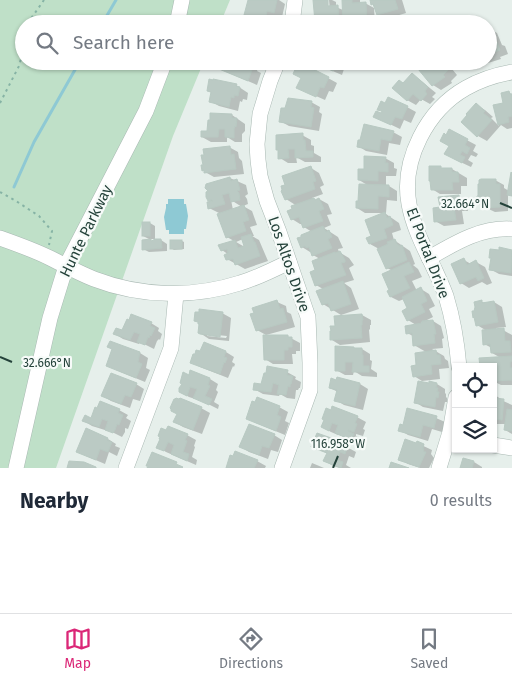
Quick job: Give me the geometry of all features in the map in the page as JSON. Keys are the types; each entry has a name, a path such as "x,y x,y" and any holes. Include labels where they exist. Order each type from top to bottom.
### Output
{"street":[{"path":"179,15 182,0"},
{"path":"294,15 296,0"},
{"name":"Hunte Parkway","path":"16,468 50,318 66,266 146,111 162,70"},
{"name":"Los Altos Drive","path":"274,70 260,114 257,144 260,176 266,201 279,232 308,317 310,354 310,390 282,468"},
{"name":"El Portal Drive","path":"458,363 455,335 446,296 414,224 409,204 410,166 420,136 437,111 456,94 478,82 489,77 512,72"},
{"path":"429,258 460,240 480,232 512,229"},
{"path":"0,238 47,256 96,280 151,292 192,293 225,287 257,277 289,262"},
{"path":"126,468 171,348 176,294"},
{"path":"439,468 452,436"},
{"path":"497,445 512,448"}],"path":[{"path":"34,15 44,0"},
{"path":"0,103 17,70"},
{"path":"0,192 39,216 52,231 47,256"}],"green space":[{"path":"0,0 230,0 224,15 15,15 15,70 200,70 173,136 56,468 0,468"}],"water":[{"path":"168,199 184,199 188,216 184,234 169,234 169,230 166,230 164,217"}],"building":[{"path":"248,0 277,0 274,13 267,11 266,15 244,15"},
{"path":"313,0 328,0 328,6 338,5 339,15 314,15"},
{"path":"342,0 352,0 352,3 366,2 367,15 343,15"},
{"path":"370,0 395,0 398,9 377,15"},
{"path":"221,70 252,70 248,81"},
{"path":"295,70 315,70 329,77 324,88 320,87 316,97 296,88 301,78 293,74"},
{"path":"419,70 448,70 443,75 445,77 432,86"},
{"path":"412,73 428,87 425,91 427,94 421,101 413,94 407,101 392,88 399,80 403,83"},
{"path":"209,79 237,84 236,86 240,87 238,96 234,95 234,98 231,97 229,107 209,102 211,92 207,91"},
{"path":"509,91 512,94 512,116 508,117 509,122 498,125 493,105 503,103 501,93"},
{"path":"388,97 408,106 402,119 395,117 391,125 373,117 376,111 381,113 382,111 377,110 381,101 385,103"},
{"path":"288,98 312,101 311,107 314,108 311,127 279,122 281,108 285,108"},
{"path":"476,103 485,111 483,113 492,120 477,137 461,122"},
{"path":"210,113 232,114 232,118 237,118 234,138 225,137 225,129 219,129 218,137 201,137 201,131 207,131"},
{"path":"364,124 394,131 391,141 381,139 379,151 357,147"},
{"path":"449,129 468,139 465,145 470,148 467,154 462,151 460,155 465,157 462,163 444,154 449,146 440,141 444,133 446,135"},
{"path":"303,133 306,151 313,151 313,157 295,158 295,149 288,149 289,158 278,159 276,135"},
{"path":"230,146 231,155 234,154 236,169 204,173 204,170 202,171 201,155 204,155 203,149"},
{"path":"364,156 386,157 385,163 388,163 388,172 378,171 378,181 358,180 358,169 364,169"},
{"path":"311,166 316,181 313,182 315,189 285,200 281,191 281,186 285,185 282,176"},
{"path":"429,166 452,168 452,172 458,172 459,182 452,182 453,190 431,190"},
{"path":"512,173 512,196 507,195"},
{"path":"230,177 231,181 237,179 240,190 237,191 240,200 231,202 229,193 222,195 225,204 208,209 207,202 213,201 208,201 206,197 206,192 208,191 205,188 206,184"},
{"path":"481,179 496,179 496,184 500,184 500,207 485,208 485,206 477,204 478,184"},
{"path":"359,184 389,185 389,197 378,196 378,209 356,208"},
{"path":"459,195 460,206 454,207 456,220 434,222 433,208 440,207 438,197"},
{"path":"314,198 315,200 319,198 324,209 319,211 323,221 303,228 299,217 291,220 287,211 292,209 291,206"},
{"path":"244,205 249,220 243,222 246,231 226,238 217,214"},
{"path":"385,212 387,218 390,216 393,225 384,229 387,238 369,244 366,238 371,236 365,220"},
{"path":"142,222 150,222 150,236 142,236"},
{"path":"323,226 326,232 329,230 332,237 328,239 332,248 312,256 309,247 301,248 297,238"},
{"path":"251,234 260,256 235,265 233,259 226,260 224,255 228,253 227,249 221,251 218,245 235,240 238,248 244,246 241,237"},
{"path":"151,239 151,241 161,239 162,248 142,250 142,240"},
{"path":"395,239 397,244 402,245 407,260 386,269 377,249"},
{"path":"170,240 182,240 182,249 170,249"},
{"path":"499,247 512,250 511,273 489,270 490,249 499,250"},
{"path":"340,251 345,260 345,262 341,263 346,275 315,286 310,272 315,270 312,261"},
{"path":"464,258 467,265 476,260 484,278 478,281 476,277 460,284 451,264"},
{"path":"409,262 414,272 404,276 410,288 390,297 382,274"},
{"path":"343,281 351,304 331,311 328,303 322,305 316,291"},
{"path":"421,287 427,301 421,304 425,312 407,321 402,311 407,308 402,297"},
{"path":"277,300 280,309 283,308 287,322 256,331 250,314 254,313 252,308"},
{"path":"482,300 482,303 494,301 498,322 476,326 472,311 474,311 475,307 474,302"},
{"path":"199,309 223,312 220,337 198,333 199,324 194,321 195,312 199,312"},
{"path":"131,314 152,322 150,326 155,328 145,345 137,342 140,334 134,332 130,340 113,334 116,328 122,330"},
{"path":"362,314 362,338 330,340 330,326 335,326 334,316"},
{"path":"433,320 436,334 434,334 435,343 413,346 412,333 406,334 405,326"},
{"path":"504,328 505,341 510,341 511,352 491,353 490,344 483,345 482,330"},
{"path":"263,335 288,335 288,337 292,337 292,347 284,350 284,360 264,360"},
{"path":"110,341 140,352 138,362 142,364 136,378 106,366 112,349 107,347"},
{"path":"204,342 226,351 224,357 227,358 220,374 190,363 193,354 195,354 196,350 200,351"},
{"path":"335,346 362,348 363,366 369,366 369,372 352,372 353,362 345,362 345,371 335,371"},
{"path":"436,350 437,355 440,355 441,364 431,365 432,374 413,377 411,366 416,365 415,353"},
{"path":"512,356 510,368 512,368 512,380 497,381 497,363 480,363 479,358"},
{"path":"267,366 288,370 287,375 293,376 286,395 277,394 279,385 273,383 271,392 253,390 254,383 261,384"},
{"path":"190,370 210,378 208,385 210,386 205,396 212,399 209,405 193,398 197,389 190,387 187,396 179,392 183,372 189,375"},
{"path":"111,373 137,383 131,397 125,395 121,404 101,396"},
{"path":"337,377 360,383 355,406 334,401 337,390 329,388 331,378 336,380"},
{"path":"418,381 437,383 436,388 438,388 437,392 439,392 438,398 436,397 435,407 414,403"},
{"path":"257,397 280,406 277,415 281,417 276,431 246,419 252,401 255,402"},
{"path":"176,398 202,407 193,430 173,422 177,414 171,411 170,408"},
{"path":"497,398 504,399 502,420 497,419"},
{"path":"100,401 120,409 118,413 123,415 113,433 105,430 108,421 102,419 99,427 82,421 85,415 91,418 95,407 97,408"},
{"path":"332,406 358,416 354,432 348,430 354,434 351,440 335,433 338,425 332,423 329,431 321,427 326,408 331,410"},
{"path":"407,408 437,416 434,428 423,425 420,437 398,431 400,424 403,425"},
{"path":"507,409 512,410 512,431 504,430"},
{"path":"249,424 275,434 269,448 262,446 259,455 239,447"},
{"path":"168,426 188,434 183,452 189,454 187,461 171,454 174,445 168,442 164,451 156,448 160,439 158,436 161,428 166,430"},
{"path":"86,428 108,438 107,440 112,442 108,452 100,449 96,460 76,452"},
{"path":"317,433 348,446 345,454 340,452 337,460 343,462 341,468 323,461 327,453 311,447"},
{"path":"405,439 424,444 424,452 426,452 419,467 398,460"},
{"path":"235,451 258,460 254,468 226,468 230,455 233,456"},
{"path":"152,452 177,462 176,464 183,467 147,468 148,466 146,466"},
{"path":"463,458 474,461 472,468 460,468"},
{"path":"69,461 84,462 96,468 67,468"},
{"path":"391,462 409,468 389,468"}],"waterway":[{"path":"107,15 116,0"},
{"path":"14,187 34,142 75,70"}]}
